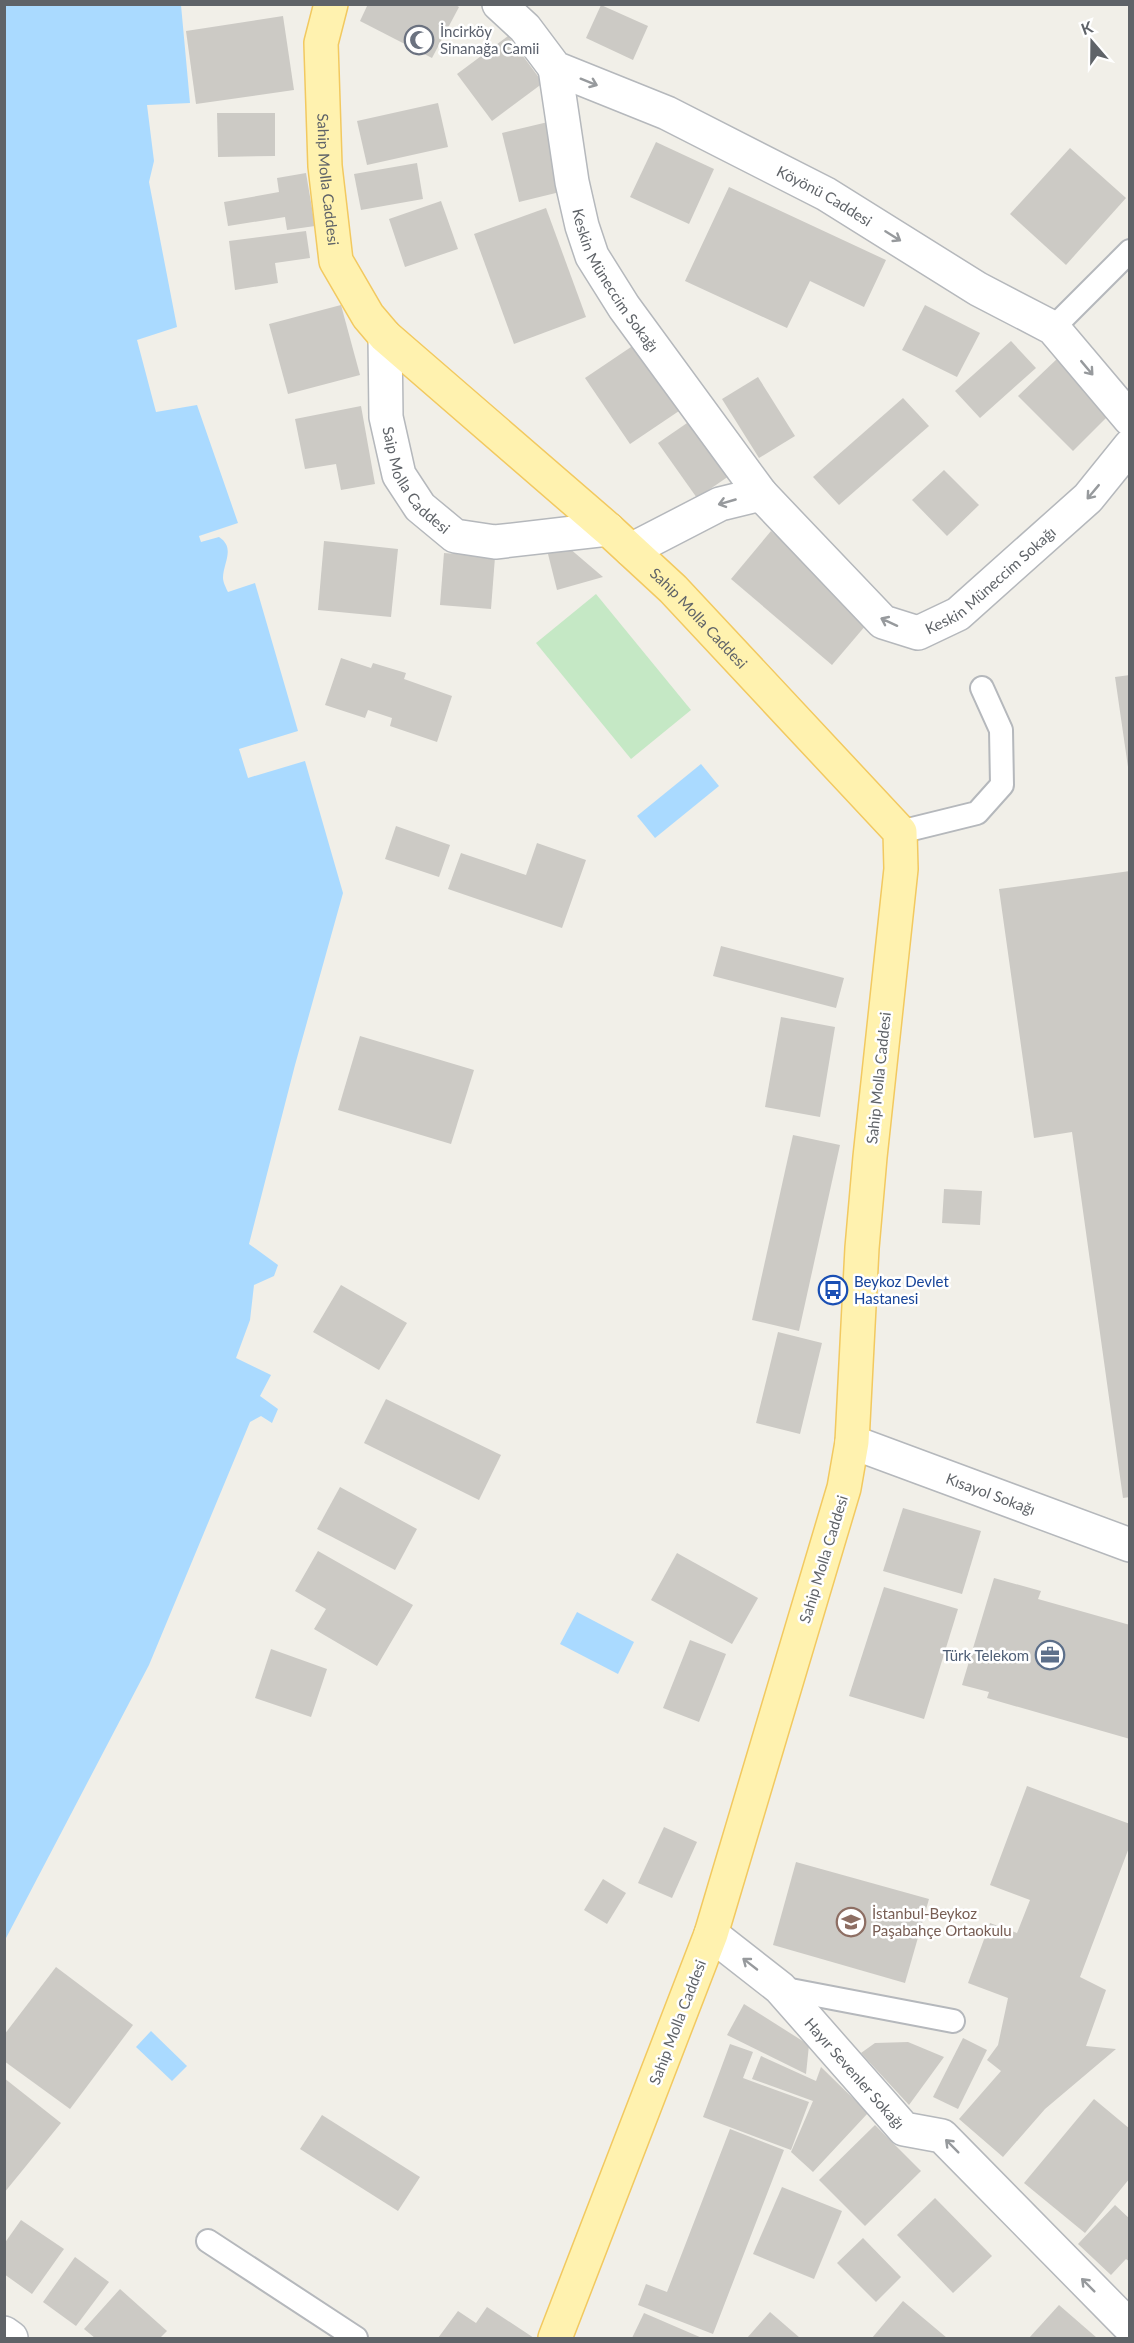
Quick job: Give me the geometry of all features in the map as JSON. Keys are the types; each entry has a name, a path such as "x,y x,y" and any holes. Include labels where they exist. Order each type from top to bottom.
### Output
{"main road":[{"name":"Sahip Molla Caddesi","path":"331,4 321,43 325,166 336,261 368,316 385,336 620,540 673,589 900,832 901,869 862,1248 852,1442 840,1499 711,1934 555,2338"}],"street":[{"path":"499,4 525,28 555,68"},
{"name":"Köyönü Caddesi","path":"555,68 668,113 826,194 978,289 1053,328 1130,419"},
{"name":"Keskin Müneccim Sokağı","path":"555,68 572,182 582,226 592,256 624,307 761,494 883,622 918,633 958,614 1088,498 1130,446"},
{"name":"Saip Molla Caddesi","path":"385,336 386,417 399,475 420,507 455,536 495,542 620,540"},
{"path":"620,540 720,504 761,494"},
{"name":"Kısayol Sokağı","path":"852,1442 1130,1545"},
{"name":"Hayır Sevenler Sokağı","path":"711,1934 780,1988 904,2128 942,2136 1130,2327"},
{"path":"4,2333 11,2338"}],"lane":[{"path":"1053,328 1130,251"},
{"path":"900,832 977,813 1002,785 1001,729 982,688"},
{"path":"780,1988 953,2020"},
{"path":"208,2241 356,2338"}],"green space":[{"path":"596,594 691,710 631,759 536,643"}],"water":[{"path":"5,4 181,5 190,103 147,105 154,161 149,182 177,327 137,340 156,412 197,405 238,523 199,536 201,542 219,537 227,546 223,578 228,592 255,583 298,731 239,749 248,778 305,761 343,893 295,1065 249,1244 278,1265 274,1276 254,1285 250,1320 236,1358 271,1375 260,1396 278,1409 272,1423 261,1416 250,1422 149,1665 5,1940"},
{"path":"701,764 719,786 655,838 637,816"},
{"path":"577,1612 634,1642 618,1674 560,1644"},
{"path":"151,2031 187,2066 172,2081 136,2047"}],"building":[{"name":"İncirköy Sinanağa Camii","path":"368,4 454,4 459,7 432,58 360,21"},
{"path":"601,5 648,26 633,60 586,38"},
{"path":"283,16 294,90 196,104 186,31"},
{"path":"508,36 543,83 492,121 457,74"},
{"path":"438,103 448,147 367,165 357,121"},
{"path":"217,113 275,113 275,156 218,157"},
{"path":"548,122 564,191 519,202 502,133"},
{"path":"656,142 714,169 689,224 630,197"},
{"path":"1070,148 1126,198 1066,265 1010,214"},
{"path":"417,163 423,199 361,210 354,174"},
{"path":"306,173 315,226 287,230 285,217 228,226 224,202 279,192 277,178"},
{"path":"729,187 886,260 864,307 810,281 787,328 685,281"},
{"path":"441,201 458,249 405,267 389,219"},
{"path":"546,208 586,317 514,344 474,234"},
{"path":"306,231 310,258 275,263 278,283 235,290 229,241"},
{"path":"341,305 360,375 288,394 269,324"},
{"path":"925,305 980,333 957,377 902,350"},
{"path":"1011,341 1036,368 980,418 955,391"},
{"path":"634,345 679,411 630,444 585,378"},
{"path":"1058,358 1112,412 1073,451 1018,396"},
{"path":"758,377 795,436 759,458 722,399"},
{"path":"903,398 929,426 839,505 813,477"},
{"path":"361,406 375,484 341,490 336,464 305,469 295,419"},
{"path":"690,421 729,476 697,498 658,443"},
{"path":"944,470 979,505 947,536 912,500"},
{"path":"771,531 872,618 832,665 731,579"},
{"path":"324,541 398,549 391,617 318,610"},
{"path":"562,542 603,577 557,590 546,546"},
{"path":"444,553 495,557 491,609 440,605"},
{"path":"341,658 371,668 373,663 406,673 404,679 452,696 437,742 390,726 392,718 368,710 365,718 325,705"},
{"path":"1130,675 1130,767 1128,767 1115,677"},
{"path":"396,826 450,845 439,877 385,859"},
{"path":"537,843 586,860 562,928 448,889 461,853 526,875"},
{"path":"1130,871 1130,1497 1123,1498 1072,1132 1034,1138 999,889"},
{"path":"721,946 844,978 836,1008 713,976"},
{"path":"781,1017 835,1027 820,1117 765,1107"},
{"path":"360,1036 474,1070 451,1144 338,1110"},
{"path":"793,1135 840,1145 799,1331 752,1320"},
{"path":"944,1189 982,1191 980,1225 942,1223"},
{"path":"341,1285 407,1323 379,1370 313,1332"},
{"path":"778,1332 822,1343 800,1434 756,1423"},
{"path":"386,1399 501,1455 479,1500 364,1443"},
{"path":"340,1487 417,1529 395,1570 317,1529"},
{"path":"903,1508 981,1531 962,1594 883,1571"},
{"path":"318,1551 413,1605 377,1666 314,1629 326,1609 295,1591"},
{"path":"677,1553 758,1598 732,1644 651,1600"},
{"name":"Türk Telekom","path":"994,1578 1041,1591 1038,1599 1130,1625 1130,1739 987,1698 989,1692 962,1685"},
{"path":"884,1587 958,1609 924,1719 849,1696"},
{"path":"690,1640 726,1654 699,1722 663,1708"},
{"path":"271,1649 327,1669 311,1717 255,1698"},
{"path":"1027,1786 1130,1824 1130,1845 1080,1977 1106,1990 1086,2046 1116,2049 1045,2109 1003,2157 959,2119 1001,2071 987,2060 998,2045 1008,1998 968,1983 990,1923 1017,1933 1030,1900 990,1885"},
{"path":"664,1827 697,1842 672,1898 638,1883"},
{"name":"İstanbul-Beykoz Paşabahçe Ortaokulu","path":"796,1862 929,1899 905,1983 773,1945"},
{"path":"603,1879 626,1893 607,1924 584,1910"},
{"path":"56,1967 133,2025 70,2109 4,2061 4,2035"},
{"path":"744,2004 809,2045 806,2074 727,2035"},
{"path":"963,2038 987,2050 958,2109 933,2097"},
{"path":"908,2042 944,2057 909,2105 861,2053 875,2043"},
{"path":"730,2044 753,2052 743,2078 809,2102 791,2150 703,2117"},
{"path":"761,2056 816,2081 821,2067 868,2113 813,2172 791,2152 813,2101 752,2079"},
{"path":"4,2078 61,2123 4,2193"},
{"path":"1094,2099 1130,2129 1130,2178 1085,2233 1024,2183"},
{"path":"322,2115 420,2177 398,2211 300,2149"},
{"path":"875,2125 921,2171 865,2226 819,2180"},
{"path":"730,2129 784,2150 713,2334 638,2305 646,2284 667,2292"},
{"path":"782,2187 842,2211 814,2279 753,2254"},
{"path":"935,2198 992,2256 953,2293 897,2235"},
{"path":"1115,2205 1130,2219 1130,2262 1126,2259 1111,2275 1078,2244"},
{"path":"21,2220 64,2249 32,2294 4,2274 4,2244"},
{"path":"863,2238 901,2277 876,2302 837,2263"},
{"path":"75,2257 109,2282 76,2326 43,2302"},
{"path":"120,2289 167,2331 160,2338 95,2338 84,2329"},
{"path":"903,2301 947,2338 872,2338"},
{"path":"1059,2305 1097,2338 1029,2338"},
{"path":"487,2307 534,2338 438,2338 458,2311 476,2323"},
{"path":"770,2312 800,2338 747,2338"},
{"path":"644,2313 702,2338 632,2338"}],"place":[{"name":"İncirköy Sinanağa Camii","path":"419,40"},
{"name":"Beykoz Devlet Hastanesi","path":"833,1290"},
{"name":"Türk Telekom","path":"1050,1655"},
{"name":"İstanbul-Beykoz Paşabahçe Ortaokulu","path":"851,1922"}]}
